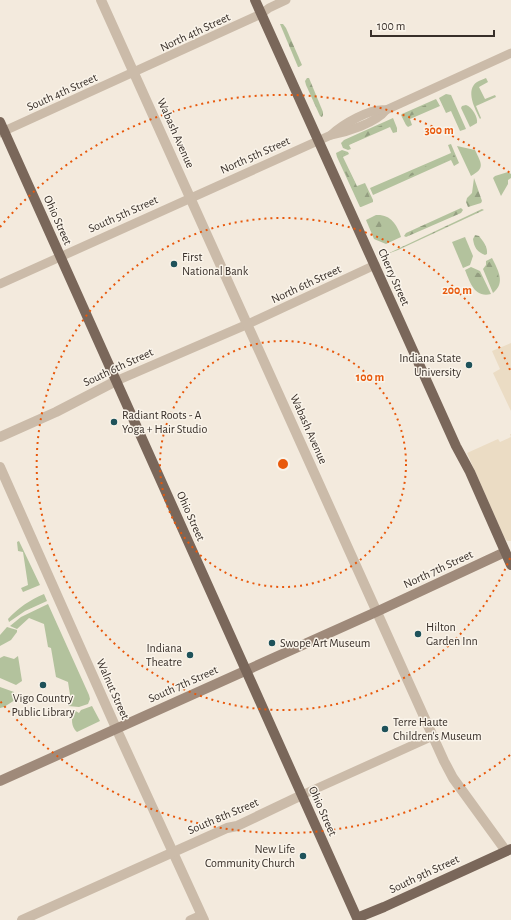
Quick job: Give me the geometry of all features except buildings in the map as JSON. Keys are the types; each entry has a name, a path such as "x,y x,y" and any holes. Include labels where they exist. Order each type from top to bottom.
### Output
{"main road":[{"name":"Cherry Street","path":"255,0 456,446 508,550 511,565"},
{"name":"Ohio Street","path":"1,129 60,256 246,670 355,919"},
{"name":"North 7th Street","path":"376,612 508,550"},
{"name":"South 7th Street","path":"0,781 376,612"},
{"name":"South 9th Street","path":"355,919 509,852"}],"street":[{"name":"Wabash Avenue","path":"101,0 432,736 453,778 509,852"},
{"name":"North 4th Street","path":"134,73 262,14 269,8 286,0"},
{"name":"North 5th Street","path":"190,197 318,140 331,135 343,133 381,116 386,110 511,54"},
{"name":"South 4th Street","path":"1,129 134,73"},
{"name":"South 5th Street","path":"0,284 190,197"},
{"name":"North 6th Street","path":"248,324 375,265"},
{"name":"South 6th Street","path":"0,437 56,412 116,381 248,324"},
{"name":"Walnut Street","path":"0,467 116,728 203,917"},
{"name":"South 8th Street","path":"22,920 172,852 227,828 236,826 432,736"},
{"path":"190,920 203,917"}],"green space":[{"path":"280,24 283,24 286,28 302,65 299,67 298,67"},
{"path":"309,78 323,112 322,117 320,116 306,85 305,81"},
{"path":"486,78 488,82 479,87 485,99 495,95 496,97 476,106 481,118 480,119 471,95 473,85"},
{"path":"446,94 451,95 466,129 460,131 451,111 446,113 439,98"},
{"path":"436,99 440,106 410,119 412,125 408,127 406,125 401,115 402,114"},
{"path":"435,101 437,102 433,107 410,116 408,119 409,125 405,114"},
{"path":"466,105 476,115 477,123 470,127 461,108 462,106"},
{"path":"393,118 397,132 393,133 390,127 349,145 351,149 348,150 343,148 341,143 344,140"},
{"path":"392,122 391,125 346,146 343,143 346,140 374,128"},
{"path":"451,144 459,163 454,166 451,160 373,195 370,188 451,153 448,145"},
{"path":"450,146 457,161 452,159 448,160 404,179 401,178 450,155 452,153"},
{"path":"457,146 475,150 479,158 481,165 480,168 471,176"},
{"path":"342,150 348,152 349,154 343,157 357,186 365,183 373,202 360,207 337,157 336,153"},
{"path":"343,152 345,153 343,155 343,159 358,189 363,187 368,193 371,201 364,205 357,199 339,159 338,155"},
{"path":"508,172 511,174 511,178 508,180 508,184 501,196 493,178"},
{"path":"474,178 482,201 481,203 468,207 466,202 467,198 472,193"},
{"path":"461,208 463,210 461,213 406,237 404,236 406,233"},
{"path":"482,209 484,210 387,254"},
{"path":"376,215 389,218 395,224 401,237 386,244 374,239 366,220"},
{"path":"385,218 386,220 382,224 378,237 373,235 369,224 370,220"},
{"path":"475,235 479,236 484,242 487,249 487,254 482,254 476,249 473,239"},
{"path":"465,237 473,256 470,265 463,268 452,242"},
{"path":"492,258 500,276 499,285 493,293 483,269 486,265 486,261"},
{"path":"489,262 493,262 498,273 499,282 492,279 486,272"},
{"path":"471,267 480,271 491,294 480,294 474,288 465,270"},
{"path":"469,271 479,273 481,275 486,293 476,288 470,278"},
{"path":"19,541 40,585 23,592 21,588 28,585 23,552 18,551 17,542"},
{"path":"44,594 47,601 25,611 9,622 8,619 21,607 29,601"},
{"path":"48,604 89,695 90,699 88,704 79,707 68,706 67,703 71,701 68,682 56,677 51,648 48,647 44,624 29,618 17,629 10,626 21,617"},
{"path":"7,627 17,630 17,632 11,640 0,646 0,635"},
{"path":"4,656 14,659 18,656 22,681 16,685 0,678 0,658"},
{"path":"0,687 14,692 15,700 0,708"},
{"path":"92,706 100,721 77,732 72,722 74,710 79,713 81,710"}],"shaded area":[{"path":"511,343 511,411 493,373 500,369 492,351"},
{"path":"511,437 511,541 507,541 467,453 498,439 500,442"}],"place":[{"name":"First National Bank","path":"174,264"},
{"name":"Indiana State University","path":"469,365"},
{"name":"Radiant Roots - A Yoga + Hair Studio","path":"114,422"},
{"name":"Hilton Garden Inn","path":"418,634"},
{"name":"Swope Art Museum","path":"272,643"},
{"name":"Indiana Theatre","path":"190,655"},
{"name":"Vigo Country Public Library","path":"43,685"},
{"name":"Terre Haute Children's Museum","path":"385,729"},
{"name":"New Life Community Church","path":"303,856"}]}
